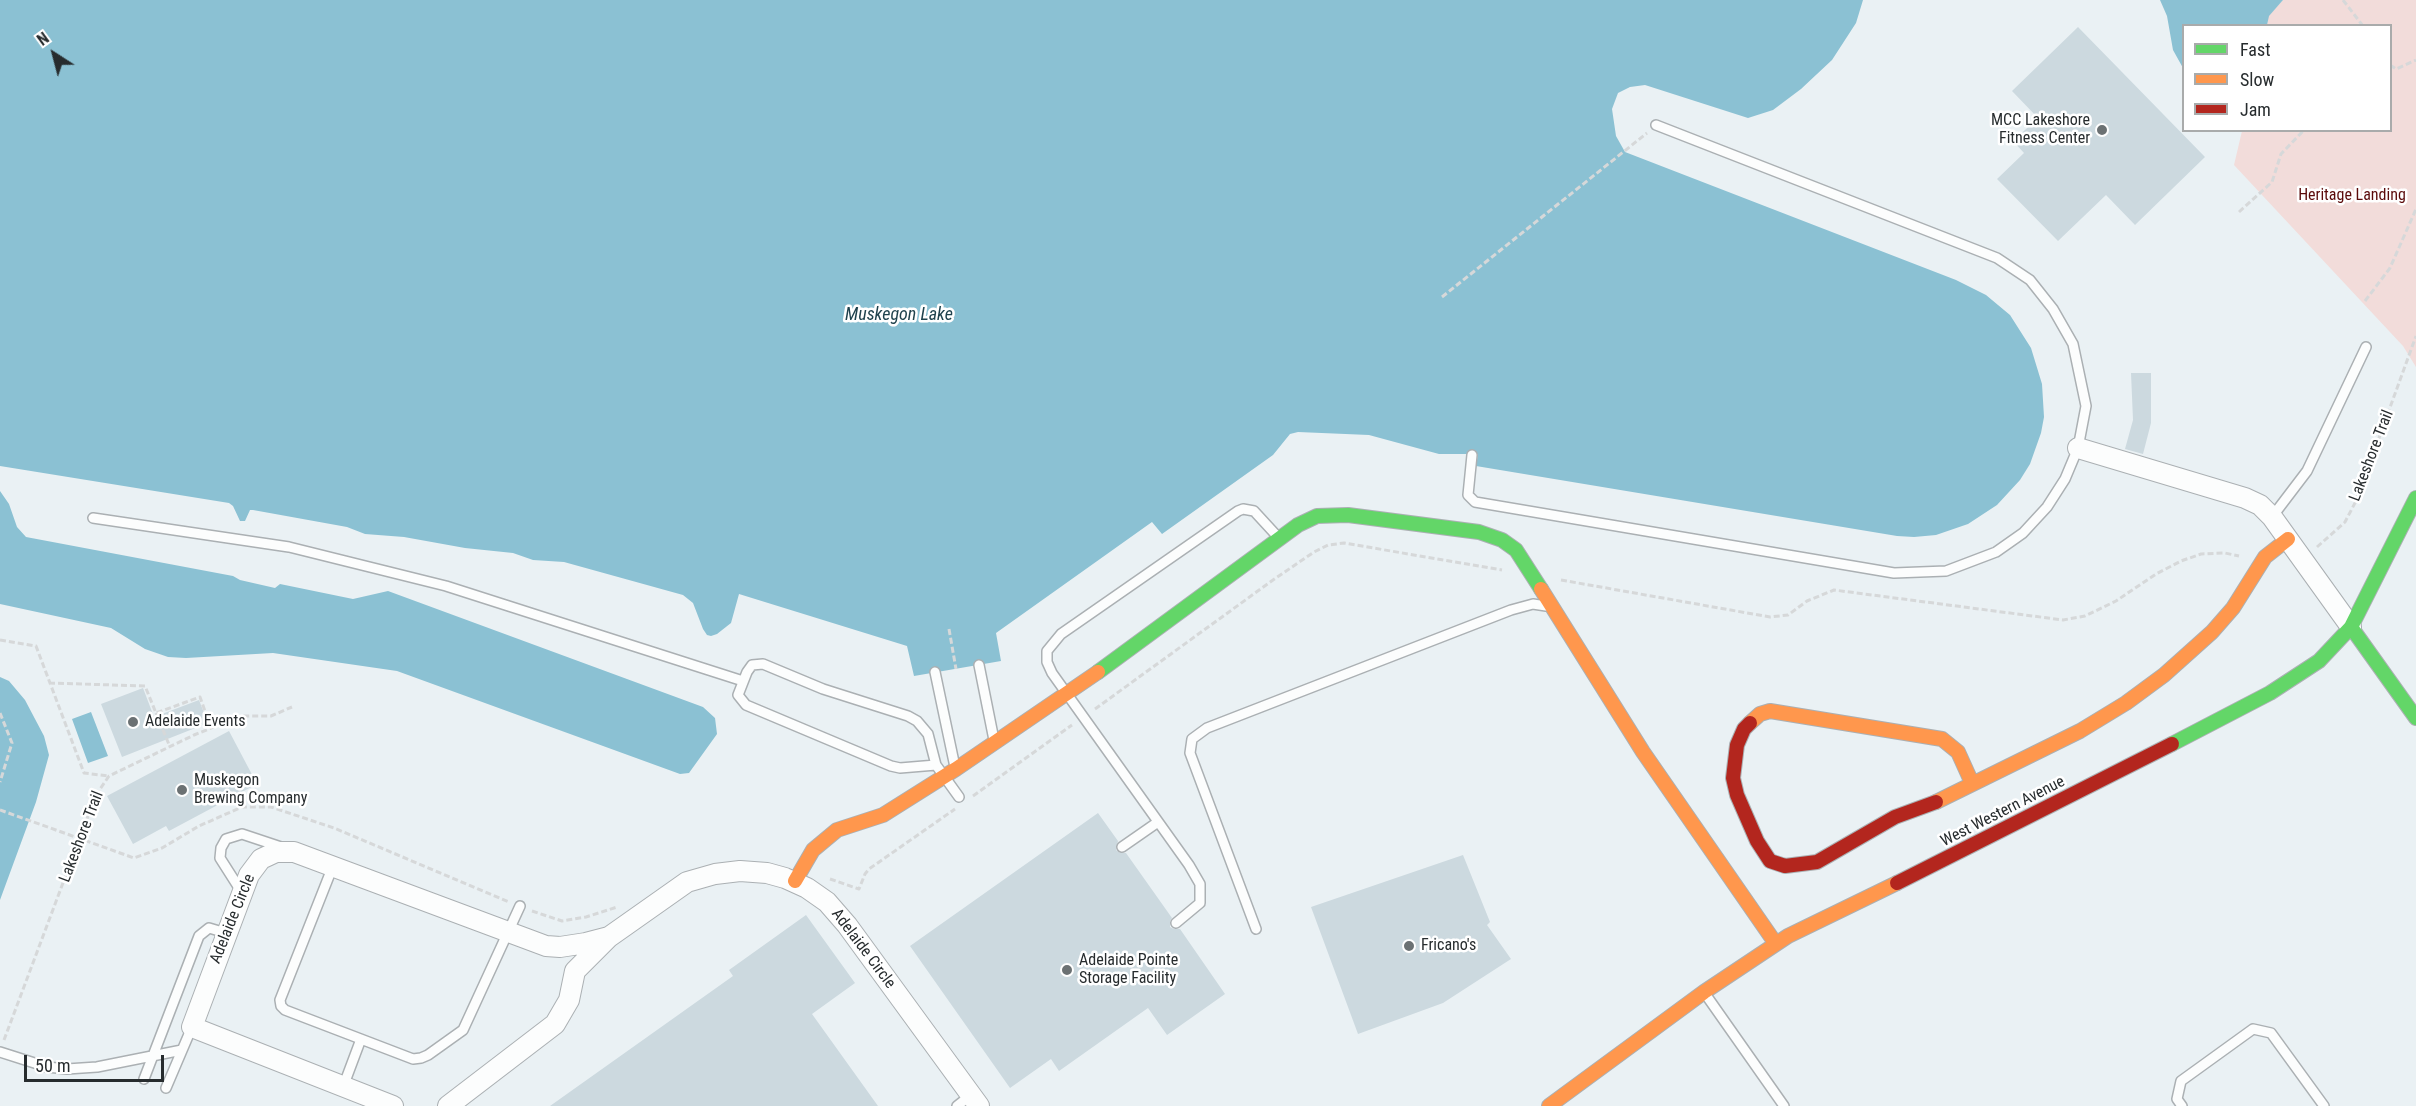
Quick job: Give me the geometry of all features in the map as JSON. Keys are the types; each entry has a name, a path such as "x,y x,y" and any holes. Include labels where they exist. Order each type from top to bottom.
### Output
{"street":[{"path":"2078,448 2245,498 2260,505 2302,558 2416,718"},
{"name":"West Western Avenue","path":"1549,1106 1704,992 1788,936 1974,846 2270,693 2319,661 2351,627 2416,498"},
{"path":"795,881 813,850 837,830 883,815 945,770 995,742 1067,695 1308,519 1329,514 1348,515 1479,532 1502,540 1516,550 1643,752 1776,944"},
{"path":"1972,783 1958,752 1942,739 1770,711 1760,714 1744,729 1737,744 1733,778 1737,795 1762,850 1770,861 1785,866 1818,862 1895,817 1925,807 2080,731 2151,685 2223,621 2265,557 2288,539"},
{"name":"Adelaide Circle","path":"192,1028 252,869 261,859 276,852 294,852 543,945 555,952 563,962 571,989"},
{"name":"Adelaide Circle","path":"448,1106 548,1031 564,1011 573,975 579,966 609,937 676,888 695,879 727,872 757,872 795,881 814,893 838,914 969,1102"},
{"name":"Adelaide Circle","path":"543,945 560,946 594,942 609,937"},
{"path":"192,1028 393,1106"}],"lane":[{"path":"1472,454 1468,495 1475,501 1894,573 1946,570 1996,552 2023,533 2047,507 2065,479 2078,448 2086,406 2073,344 2053,309 2030,280 1997,258 1656,125"},
{"path":"2272,518 2307,471 2366,347"},
{"path":"1176,923 1197,907 1202,890 1189,864 1067,695 1047,662 1050,645 1061,634 1238,511 1243,509 1254,511 1280,539"},
{"path":"93,518 290,547 446,586 743,681"},
{"path":"1256,929 1190,753 1192,739 1206,728 1526,605 1540,604 1553,610"},
{"path":"945,770 891,766 746,705 738,695 743,681 752,665 763,664 823,689 908,716 924,727 959,797"},
{"path":"979,665 995,742"},
{"path":"935,672 945,770"},
{"path":"1122,847 1158,822"},
{"path":"243,893 220,858 221,848 226,839 235,834 247,834 294,852"},
{"path":"333,866 280,1003 285,1010 417,1059 428,1055 459,1033 487,982 520,906"},
{"path":"144,1079 199,936 209,928 226,933"},
{"path":"1704,992 1784,1106"},
{"path":"166,1088 192,1028"},
{"path":"2182,1106 2177,1099 2181,1081 2253,1029 2271,1033 2324,1106"},
{"path":"343,1087 361,1039"},
{"path":"1,1048 48,1067 67,1069 97,1067 182,1050"}],"path":[{"path":"2343,0 2361,24"},
{"path":"2392,66 2396,69 2416,60"},
{"path":"1442,297 1656,125"},
{"path":"2239,212 2272,182 2281,154 2302,132"},
{"path":"2365,301 2390,268 2416,208"},
{"name":"Lakeshore Trail","path":"2302,558 2333,535 2344,522 2356,501 2416,336"},
{"path":"949,630 956,669"},
{"path":"0,640 36,646 84,773 109,776"},
{"path":"49,683 145,686 170,747"},
{"path":"156,713 200,697 212,728"},
{"name":"Lakeshore Trail","path":"1,1048 96,795 109,776 241,716 271,716 292,707"},
{"path":"0,713 12,743 0,782"},
{"path":"0,810 134,858 162,848 199,826 242,807 271,807 334,828"}],"green space":[{"name":"Heritage Landing","path":"2283,0 2416,0 2416,367 2403,346 2234,165 2242,132 2392,132 2392,24 2267,24 2268,16"}],"water":[{"name":"Muskegon Lake","path":"0,0 1863,0 1856,23 1832,60 1801,89 1773,110 1748,118 1645,85 1630,87 1618,93 1612,109 1616,136 1625,152 1956,280 1986,295 2010,315 2031,348 2042,384 2044,417 2041,433 2030,464 2020,480 1997,505 1968,524 1936,535 1914,537 1476,466 1478,454 1439,454 1369,435 1298,432 1290,434 1273,455 1162,534 1152,522 996,633 1001,661 914,676 907,646 739,594 731,623 711,636 707,635 703,629 693,603 683,595 564,562 533,560 513,553 465,548 404,537 365,534 347,527 253,510 250,510 245,521 240,521 233,506 229,503 0,466"},
{"path":"2160,0 2283,0 2269,16 2267,24 2182,24 2182,66 2173,50 2167,16"},
{"path":"0,491 9,504 17,527 26,537 233,576 240,580 275,588 280,584 353,599 388,591 703,707 715,718 717,734 689,773 680,774 397,671 273,653 168,657 145,649 111,628 0,604"},
{"path":"0,677 9,681 25,700 44,736 49,755 36,802 0,900"},
{"path":"91,712 108,756 88,763 72,719"}],"building":[{"name":"MCC Lakeshore Fitness Center","path":"2078,27 2205,157 2135,225 2106,195 2058,241 1997,179 2024,153 2013,141 2038,118 2012,91"},
{"path":"2131,373 2151,373 2151,423 2143,454 2125,449 2133,420"},
{"name":"Adelaide Events","path":"143,688 154,717 199,700 208,723 122,757 101,704"},
{"name":"Muskegon Brewing Company","path":"229,731 257,784 169,831 166,826 133,844 107,796"},
{"name":"Adelaide Pointe Storage Facility","path":"1098,813 1118,841 1116,850 1126,853 1172,918 1170,927 1180,929 1225,994 1167,1035 1148,1008 1059,1071 1051,1059 1010,1088 910,946"},
{"name":"Fricano's","path":"1463,855 1490,922 1487,925 1511,959 1443,1003 1358,1034 1311,907"},
{"path":"806,915 855,983 812,1014 878,1106 550,1106 733,976 729,970"}],"traffic: fast":[{"path":"2172,744 2270,693 2319,661 2351,627 2416,498"},
{"path":"1098,672 1298,525 1317,516 1348,515 1479,532 1502,540 1516,550 1541,589"},
{"path":"2351,627 2416,718"}],"traffic: slow":[{"path":"1936,802 2080,731 2126,703 2164,675 2212,632 2233,608 2265,557 2288,539"},
{"path":"1541,589 1643,752 1776,944"},
{"path":"795,881 813,850 837,830 883,815 956,769 1098,672"},
{"path":"1750,723 1760,714 1770,711 1942,739 1958,752 1972,783"},
{"path":"1549,1106 1704,992 1788,936 1897,883"}],"traffic: jam":[{"path":"1750,723 1744,729 1737,745 1733,778 1737,795 1757,841 1770,861 1785,866 1817,862 1895,817 1936,802"},
{"path":"1897,883 2172,744"}],"place":[{"name":"MCC Lakeshore Fitness Center","path":"2102,130"},
{"name":"Adelaide Events","path":"133,722"},
{"name":"Muskegon Brewing Company","path":"182,790"},
{"name":"Fricano's","path":"1409,946"},
{"name":"Adelaide Pointe Storage Facility","path":"1067,970"}]}
